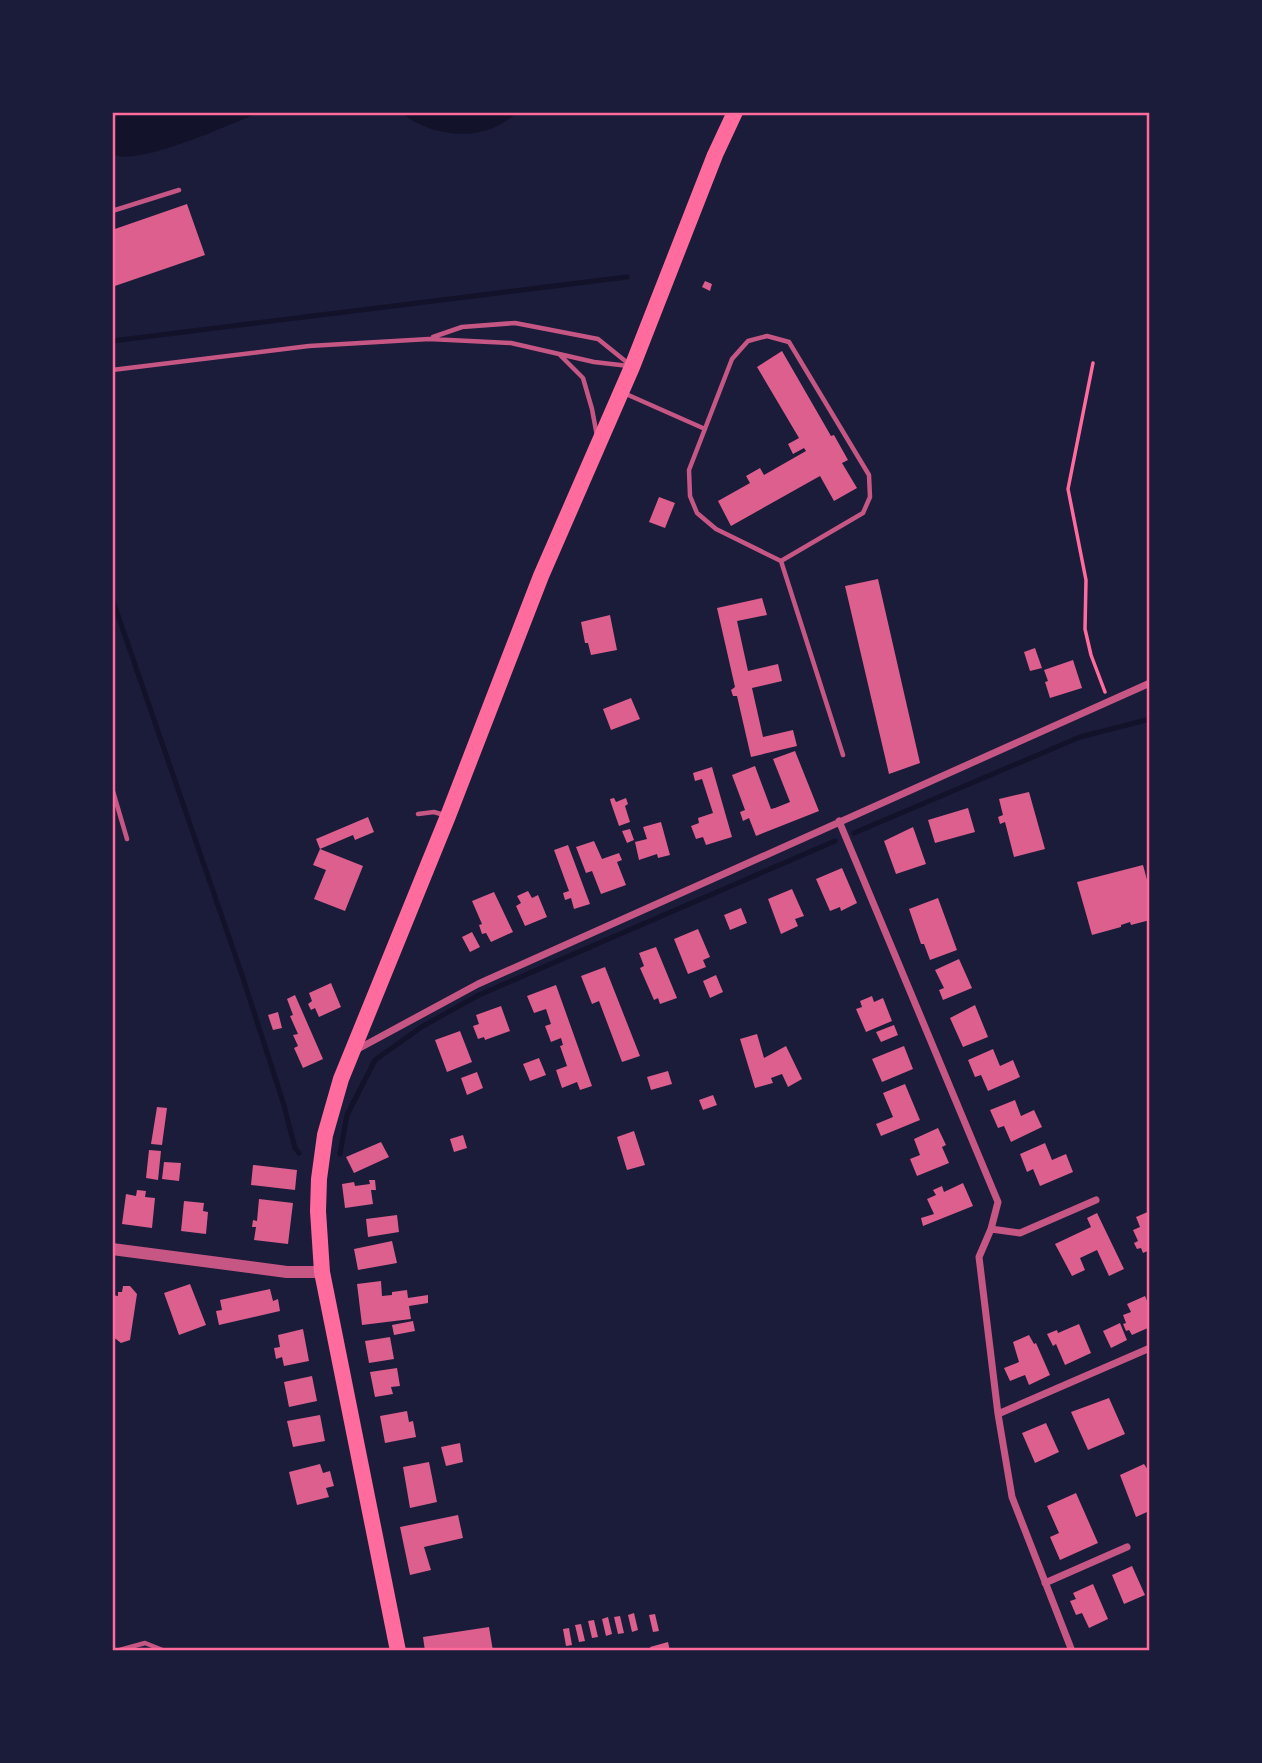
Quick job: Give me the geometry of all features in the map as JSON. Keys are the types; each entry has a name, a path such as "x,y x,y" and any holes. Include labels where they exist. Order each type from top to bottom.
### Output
{"main road":[{"path":"398,1651 322,1272 318,1211 322,1154 331,1109 541,576 632,367 715,155 735,112"}],"street":[{"path":"352,1052 478,984 1150,683"},
{"path":"839,821 998,1202 991,1229 979,1257 998,1414 1012,1497 1072,1651"},
{"path":"991,1229 1020,1233 1096,1200"},
{"path":"112,1248 287,1272 322,1272"},
{"path":"998,1414 1150,1348"},
{"path":"1045,1583 1127,1547"}],"lane":[{"path":"112,211 178,190"},
{"path":"429,339 462,327 515,323 598,340 632,367"},
{"path":"781,561 863,513 870,497 869,475 789,342 767,336 748,341 732,359 689,470 690,496 697,513 716,529 781,561 843,755"},
{"path":"112,370 309,346 429,339 511,343 632,367"},
{"path":"559,354 583,378 598,442"},
{"path":"620,391 705,429"},
{"path":"112,788 127,839"},
{"path":"418,814 434,812 448,816"},
{"path":"116,1651 145,1643 165,1651"}],"path":[{"path":"1093,363 1068,489 1086,580 1085,629 1091,655 1108,701"}],"shaded area":[{"path":"131,112 261,112 162,150 124,157 112,154 112,121 118,115"},
{"path":"400,112 517,112 490,129 458,134 427,127"}],"building":[{"path":"187,204 205,255 112,287 112,230"},
{"path":"705,281 712,284 710,291 702,287"},
{"path":"782,351 831,436 834,435 848,460 842,463 857,488 834,501 820,476 731,526 718,501 750,483 746,476 760,468 764,475 806,451 804,448 793,454 788,444 799,438 757,367"},
{"path":"659,497 675,503 665,528 649,522"},
{"path":"878,579 920,763 889,774 845,586"},
{"path":"762,598 767,615 737,621 748,671 778,664 782,681 752,688 763,737 793,730 797,746 751,757 737,696 733,696 731,690 735,687 717,608"},
{"path":"610,615 617,650 591,655 588,643 585,643 581,622"},
{"path":"1035,648 1042,668 1030,671 1024,652"},
{"path":"1073,660 1082,688 1050,698 1044,670"},
{"path":"631,698 640,719 611,730 603,709"},
{"path":"795,751 819,811 756,836 749,818 743,821 740,812 745,810 732,775 755,766 771,809 775,808 790,802 773,759"},
{"path":"712,767 732,837 706,845 703,837 696,839 691,826 699,823 698,818 713,813 702,779 695,781 693,773"},
{"path":"1029,792 1045,849 1014,857 1005,822 1000,824 998,817 1003,815 999,799"},
{"path":"614,798 616,802 626,798 628,804 625,806 630,822 619,826 610,799"},
{"path":"968,808 975,832 935,843 928,820"},
{"path":"368,817 374,832 355,840 353,835 320,849 316,839"},
{"path":"661,822 670,855 658,858 657,854 639,860 635,842 647,839 643,827"},
{"path":"913,827 926,864 896,874 884,841"},
{"path":"630,829 634,840 627,843 622,831"},
{"path":"594,841 602,859 619,853 622,860 617,862 626,885 601,894 592,871 586,873 576,847"},
{"path":"568,845 590,904 574,909 571,898 565,900 563,893 569,891 554,850"},
{"path":"320,849 363,866 345,911 314,899 326,870 313,865"},
{"path":"1143,865 1150,891 1150,920 1131,925 1130,922 1092,935 1077,882"},
{"path":"842,868 857,903 841,911 840,907 830,911 816,879"},
{"path":"792,889 804,916 795,919 798,926 781,934 768,899"},
{"path":"528,891 532,898 538,895 547,917 525,926 516,906 521,903 517,896"},
{"path":"494,892 513,932 491,942 486,933 482,934 479,925 482,924 472,901"},
{"path":"938,898 957,950 930,960 924,944 921,944 909,909"},
{"path":"741,908 747,923 730,930 724,915"},
{"path":"698,929 710,957 703,960 706,967 688,974 674,939"},
{"path":"472,932 480,947 470,952 462,937"},
{"path":"656,947 677,998 660,1004 658,998 654,1000 640,968 644,966 639,953"},
{"path":"959,959 972,988 943,1000 939,990 944,988 935,970"},
{"path":"605,967 640,1056 622,1062 599,1001 592,1004 581,976"},
{"path":"716,975 723,992 710,998 703,981"},
{"path":"331,983 341,1007 319,1017 315,1008 311,1010 308,1004 312,1001 309,993"},
{"path":"556,985 592,1086 580,1090 577,1082 562,1088 556,1070 567,1066 560,1046 563,1045 561,1038 551,1042 545,1026 551,1024 546,1009 534,1013 527,996"},
{"path":"295,995 323,1059 303,1068 294,1048 298,1046 293,1035 298,1034 290,1016 293,1015 287,999"},
{"path":"872,996 874,1002 883,998 892,1021 866,1032 856,1009 862,1007 860,1001"},
{"path":"975,1005 988,1037 963,1047 950,1018"},
{"path":"501,1006 510,1031 485,1040 484,1037 478,1039 473,1026 479,1024 476,1015"},
{"path":"278,1012 282,1028 273,1030 268,1015"},
{"path":"894,1025 898,1035 881,1042 876,1032"},
{"path":"460,1031 472,1062 447,1072 435,1040"},
{"path":"757,1034 764,1058 786,1046 802,1079 788,1087 782,1074 771,1078 773,1083 755,1088 740,1039"},
{"path":"904,1046 913,1069 882,1082 872,1059"},
{"path":"993,1049 1000,1066 1013,1060 1020,1077 988,1091 981,1075 975,1077 968,1060"},
{"path":"539,1058 546,1075 530,1081 523,1064"},
{"path":"668,1071 672,1084 651,1090 647,1077"},
{"path":"477,1072 483,1088 467,1095 461,1078"},
{"path":"905,1084 920,1120 881,1136 876,1124 893,1117 883,1093"},
{"path":"713,1095 717,1105 703,1110 699,1100"},
{"path":"1015,1100 1021,1116 1034,1110 1042,1127 1011,1142 1004,1126 998,1128 990,1110"},
{"path":"157,1107 167,1108 162,1145 151,1144"},
{"path":"938,1128 946,1145 942,1147 949,1163 917,1176 910,1159 920,1155 914,1139"},
{"path":"634,1131 645,1165 627,1170 617,1137"},
{"path":"463,1135 467,1148 454,1152 450,1139"},
{"path":"381,1142 389,1157 354,1173 346,1157"},
{"path":"1045,1143 1052,1160 1066,1154 1073,1172 1040,1186 1033,1169 1027,1172 1020,1154"},
{"path":"149,1150 161,1151 158,1180 146,1178"},
{"path":"164,1162 181,1163 179,1181 162,1179"},
{"path":"253,1165 297,1170 295,1190 251,1185"},
{"path":"369,1180 375,1180 376,1190 371,1190 373,1204 345,1208 342,1184 370,1184"},
{"path":"963,1183 973,1206 923,1226 921,1218 934,1214 927,1199 936,1195 933,1190 942,1186 944,1192"},
{"path":"137,1190 146,1191 145,1197 155,1198 152,1228 122,1224 126,1194 136,1196"},
{"path":"259,1199 293,1203 288,1244 254,1240 256,1227 252,1227 253,1220 257,1221"},
{"path":"184,1201 204,1203 203,1211 208,1212 206,1234 181,1231"},
{"path":"1150,1211 1150,1250 1143,1253 1134,1243 1138,1241 1133,1230 1140,1227 1136,1217"},
{"path":"1097,1213 1124,1269 1109,1276 1097,1250 1080,1258 1085,1270 1072,1276 1055,1244 1091,1227 1087,1218"},
{"path":"397,1215 399,1232 368,1237 366,1219"},
{"path":"392,1241 397,1263 358,1270 354,1249"},
{"path":"381,1281 382,1296 407,1290 408,1298 428,1295 428,1303 409,1306 411,1319 362,1325 357,1284"},
{"path":"190,1284 206,1325 179,1335 164,1293"},
{"path":"123,1286 130,1286 137,1294 130,1340 121,1343 112,1336 112,1295 118,1296"},
{"path":"270,1289 273,1301 278,1299 280,1311 219,1325 216,1311 222,1310 220,1300"},
{"path":"1145,1296 1150,1308 1150,1327 1132,1335 1129,1330 1126,1331 1123,1315 1131,1312 1127,1304"},
{"path":"413,1321 415,1331 394,1335 392,1325"},
{"path":"1120,1323 1127,1340 1111,1348 1103,1331"},
{"path":"1079,1324 1091,1353 1065,1365 1056,1344 1053,1346 1047,1334 1057,1330 1058,1333"},
{"path":"303,1329 309,1361 284,1366 282,1357 276,1359 274,1348 280,1347 278,1335"},
{"path":"1029,1335 1034,1344 1036,1343 1050,1375 1029,1385 1025,1375 1010,1381 1004,1368 1019,1362 1013,1342"},
{"path":"390,1337 394,1359 369,1363 365,1341"},
{"path":"397,1368 400,1386 391,1387 393,1394 375,1397 370,1372"},
{"path":"312,1376 317,1401 289,1407 284,1382"},
{"path":"1109,1398 1125,1434 1088,1450 1071,1412"},
{"path":"407,1411 409,1422 413,1421 416,1437 385,1443 380,1416"},
{"path":"320,1415 325,1441 293,1447 287,1421"},
{"path":"1046,1423 1059,1452 1035,1463 1022,1433"},
{"path":"460,1443 463,1462 446,1466 441,1447"},
{"path":"429,1462 437,1502 410,1508 403,1467"},
{"path":"320,1464 323,1473 330,1471 334,1486 326,1488 329,1497 297,1505 289,1472"},
{"path":"1144,1464 1150,1473 1150,1519 1147,1512 1136,1517 1120,1475"},
{"path":"1076,1493 1098,1543 1060,1560 1050,1537 1059,1533 1047,1506"},
{"path":"458,1515 463,1538 424,1547 431,1570 410,1575 400,1527"},
{"path":"1132,1566 1145,1595 1124,1604 1112,1575"},
{"path":"1093,1584 1108,1619 1089,1628 1082,1613 1076,1615 1070,1601 1076,1599 1073,1593"},
{"path":"634,1613 638,1630 632,1632 628,1615"},
{"path":"655,1614 659,1631 653,1632 649,1615"},
{"path":"620,1616 624,1633 618,1634 614,1617"},
{"path":"608,1617 612,1634 606,1636 602,1619"},
{"path":"594,1620 598,1637 592,1638 588,1621"},
{"path":"581,1624 585,1641 579,1642 575,1625"},
{"path":"489,1627 493,1651 473,1651 473,1648 425,1651 423,1637"},
{"path":"569,1628 572,1645 566,1646 563,1629"},
{"path":"668,1642 670,1651 651,1651 650,1647"}],"waterway":[{"path":"112,341 627,277"},
{"path":"112,598 242,975 295,1148 299,1153"},
{"path":"854,833 1080,737 1150,719"},
{"path":"340,1154 347,1115 375,1060 423,1026 479,995 835,841"}]}
